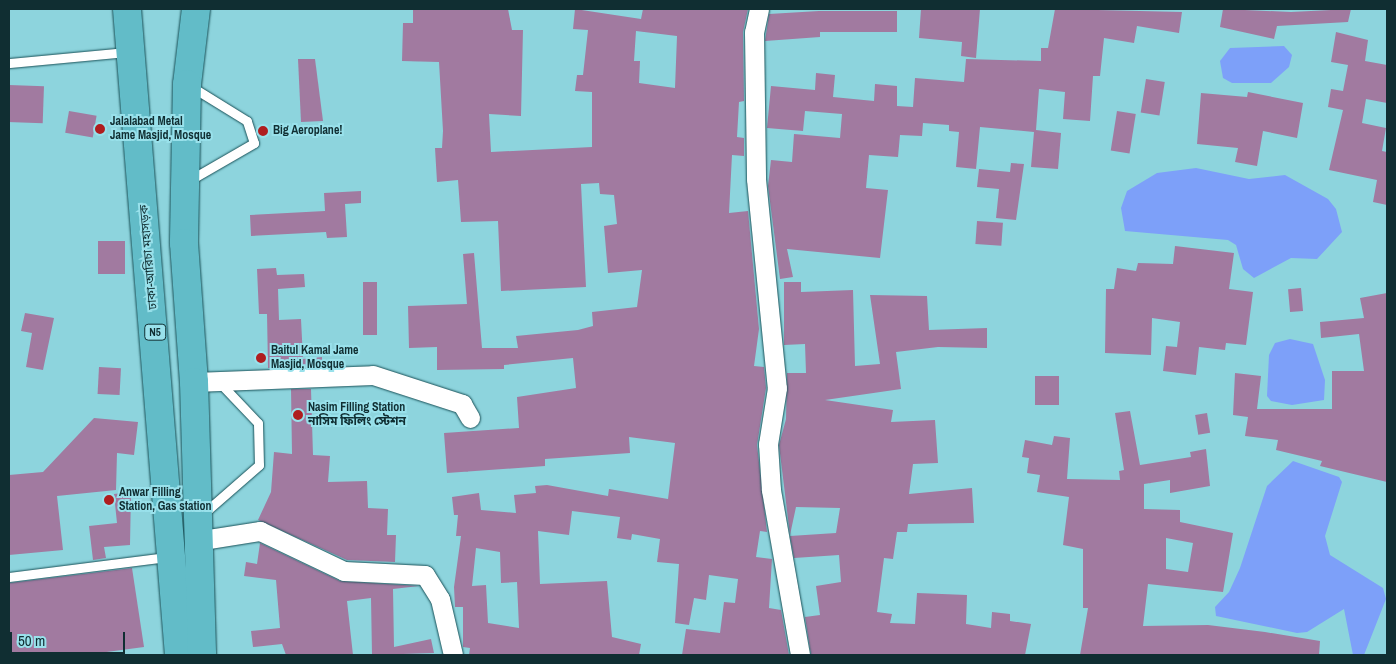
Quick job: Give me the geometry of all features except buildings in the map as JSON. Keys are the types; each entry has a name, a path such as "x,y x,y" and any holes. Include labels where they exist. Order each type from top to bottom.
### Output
{"highway":[{"name":"ঢাকা-আরিচা মহাসড়ক","path":"127,9 202,655"},
{"name":"ঢাকা-আরিচা মহাসড়ক","path":"179,655 188,540 206,382 184,183 187,84 196,9"}],"street":[{"path":"760,9 754,32 756,179 777,388 768,444 771,490 800,655"},
{"path":"206,382 373,375 462,404 470,418"},
{"path":"188,540 260,531 344,571 425,575 440,599 452,655"}],"lane":[{"path":"9,63 132,51"},
{"path":"184,183 254,143 248,121 187,84"},
{"path":"9,577 188,540 259,465 258,423 206,382"}],"water":[{"path":"1284,46 1292,55 1289,67 1271,83 1232,83 1223,78 1220,61 1230,48"},
{"path":"1196,168 1249,179 1285,175 1328,199 1336,209 1342,232 1317,259 1291,258 1254,278 1243,269 1236,245 1228,240 1125,231 1121,208 1127,191 1157,173"},
{"path":"1290,339 1313,344 1325,380 1324,400 1292,405 1271,401 1267,396 1269,355 1275,343"},
{"path":"1293,461 1339,477 1342,482 1325,536 1330,555 1383,588 1386,599 1364,655 1353,655 1344,609 1307,632 1297,633 1216,616 1215,607 1229,592 1240,568 1267,486"}],"place":[{"name":"Jalalabad Metal Jame Masjid, Mosque","path":"100,129"},
{"name":"Big Aeroplane!","path":"263,131"},
{"name":"Baitul Kamal Jame Masjid, Mosque","path":"261,358"},
{"name":"Nasim Filling Station নাসিম ফিলিং স্টেশন","path":"298,415"},
{"name":"Anwar Filling Station, Gas station","path":"109,500"}]}
